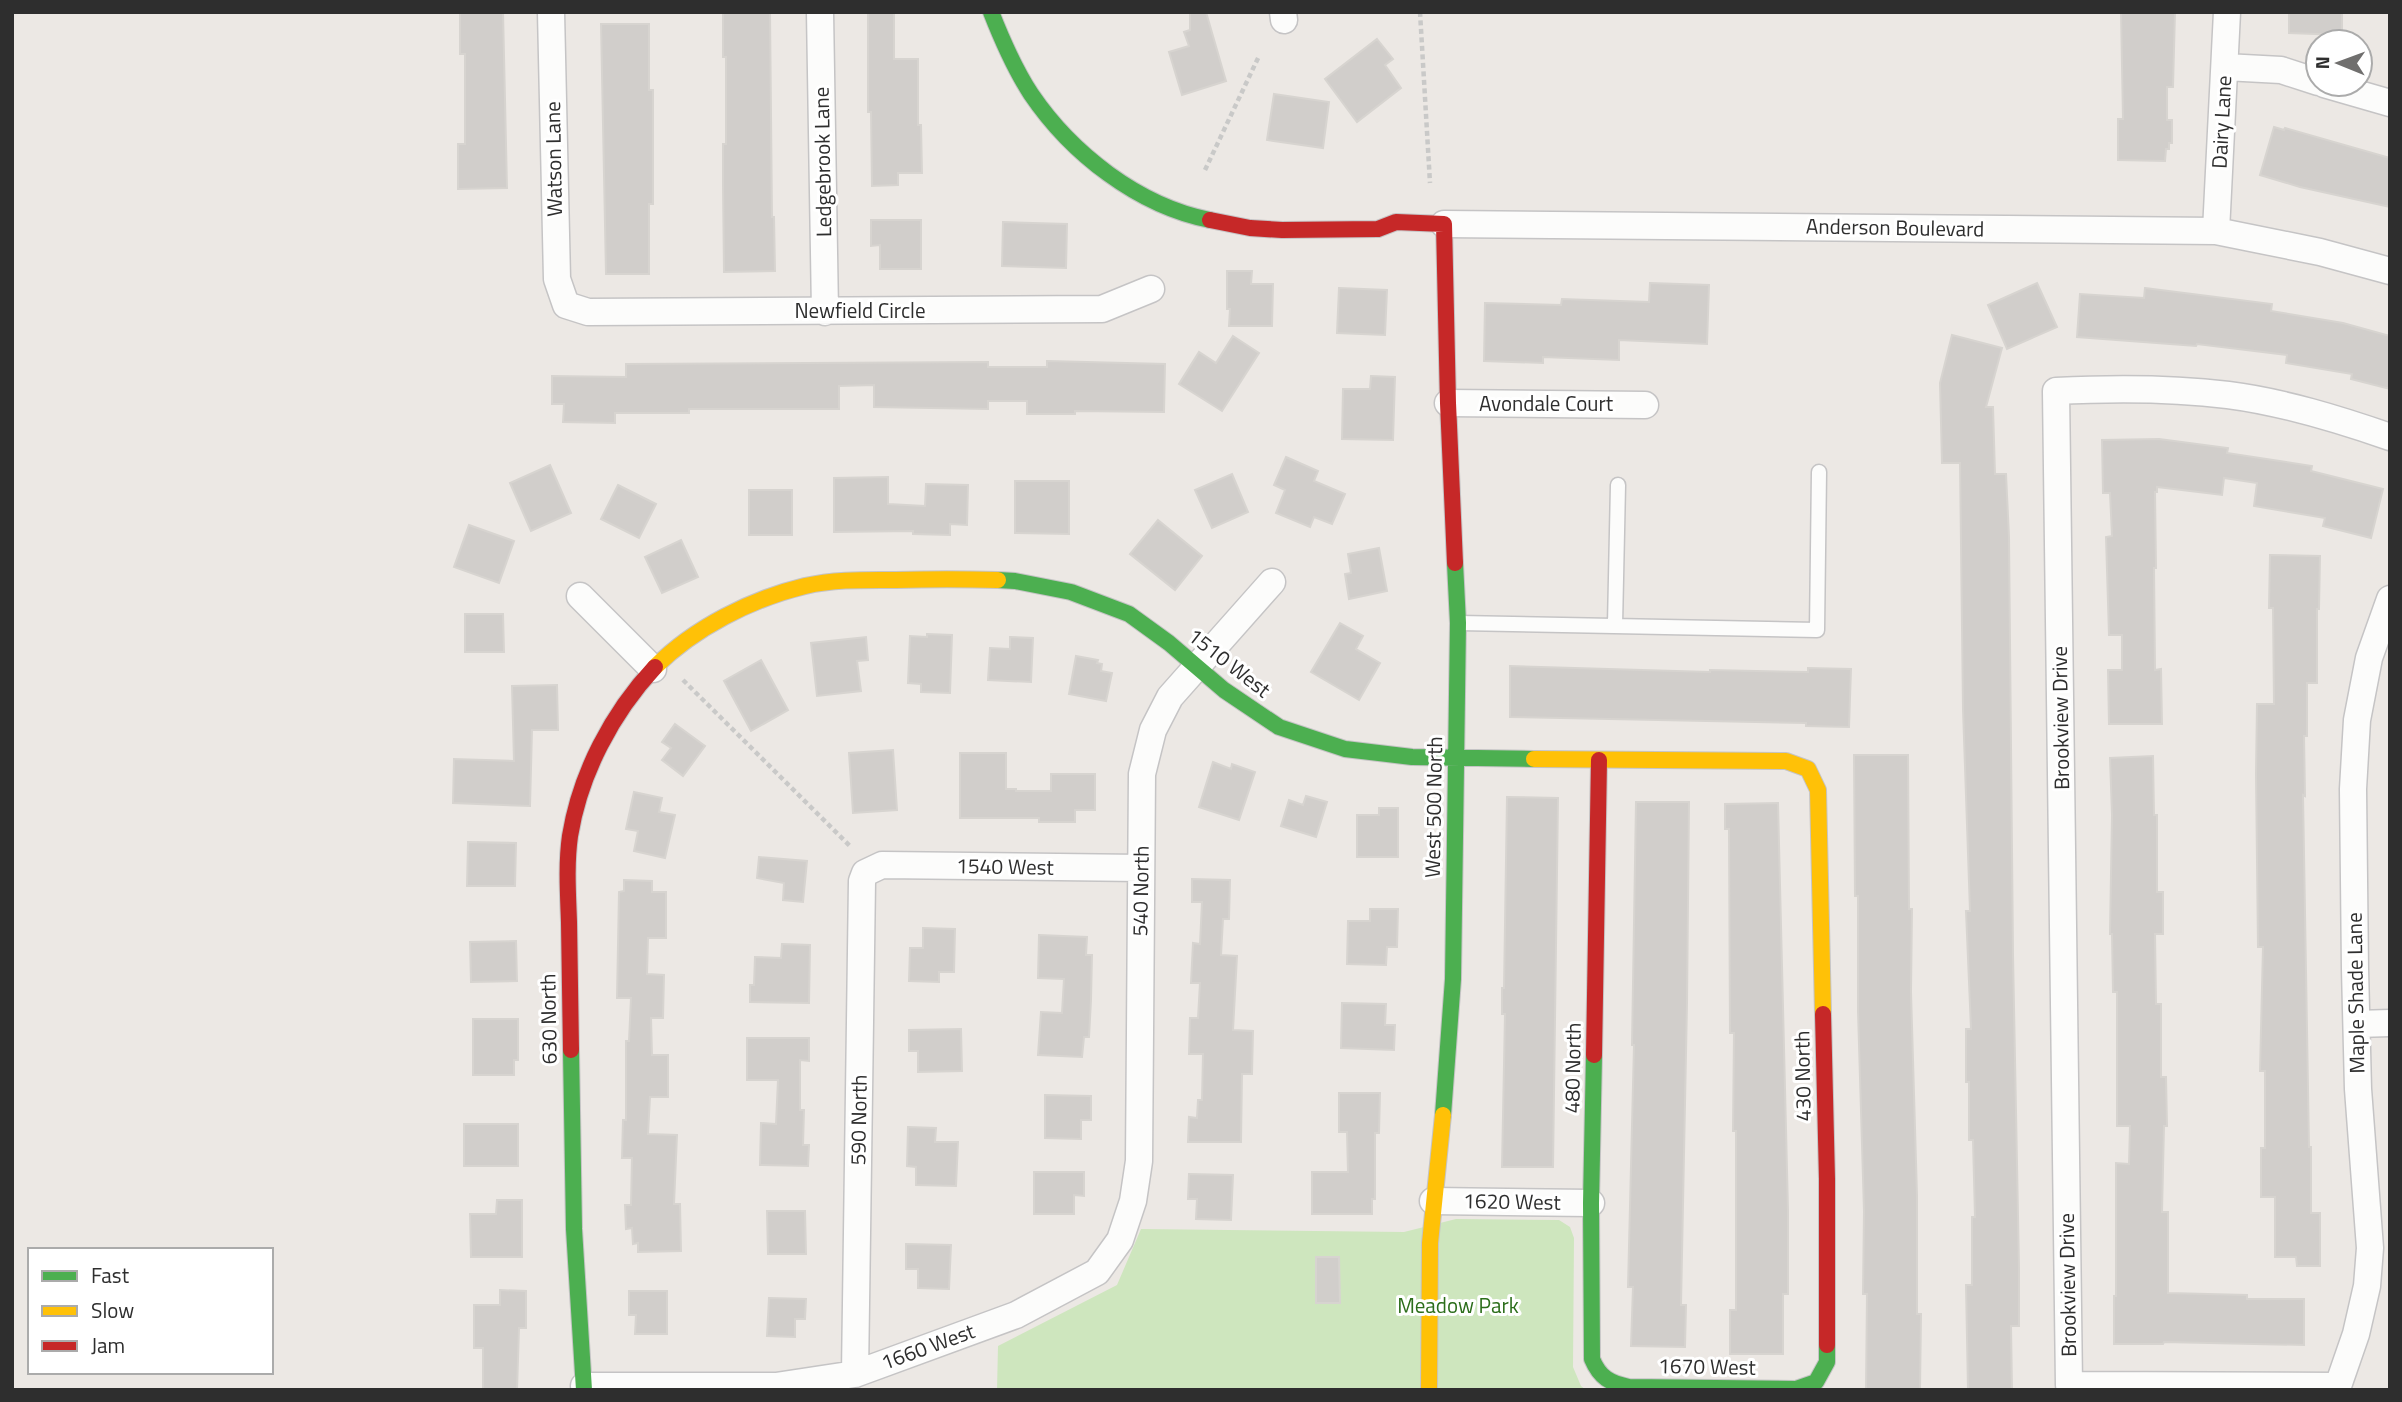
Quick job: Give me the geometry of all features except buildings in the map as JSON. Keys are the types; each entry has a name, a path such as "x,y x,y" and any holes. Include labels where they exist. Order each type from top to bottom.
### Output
{"street":[{"name":"Watson Lane","path":"551,12 557,279 566,304"},
{"name":"Ledgebrook Lane","path":"820,12 825,312"},
{"name":"Anderson Boulevard","path":"991,12 1000,41 1022,84 1054,126 1091,162 1125,186 1190,215 1251,228 1378,229 1396,222 2216,231 2320,252 2390,271"},
{"name":"Dairy Lane","path":"2216,231 2227,12"},
{"path":"2225,67 2281,70 2304,77"},
{"path":"2373,98 2390,103"},
{"path":"1375,207 1396,222"},
{"name":"West 500 North","path":"1429,1390 1430,1243 1448,1069 1453,979 1458,623 1448,403 1444,224"},
{"name":"Newfield Circle","path":"566,304 588,312 1102,309 1150,289"},
{"name":"Brookview Drive","path":"2338,1387 2069,1385 2056,391 2119,389 2230,396 2298,410 2390,437"},
{"name":"Avondale Court","path":"1448,403 1644,405"},
{"name":"1510 West","path":"653,669 668,654 705,628 752,604 805,586 845,580 1015,581 1071,592 1129,614 1224,690 1279,727 1345,749 1412,757 1786,761 1808,769"},
{"name":"540 North","path":"1120,1240 1133,1201 1139,1161 1142,774 1153,730 1170,697 1272,582"},
{"path":"580,596 653,669"},
{"name":"Maple Shade Lane","path":"2338,1387 2359,1322 2367,1286 2370,1248 2362,1166 2357,1024 2353,789 2357,720 2369,658 2390,599"},
{"name":"630 North","path":"584,1388 574,1229 568,875 570,838 578,800 592,763 609,729 653,669"},
{"name":"480 North","path":"1598,1376 1590,1341 1599,760"},
{"name":"430 North","path":"1808,769 1818,790 1827,1178 1827,1362 1816,1382"},
{"name":"1540 West","path":"870,869 882,865 1142,868"},
{"name":"590 North","path":"855,1374 862,881 870,869"},
{"path":"2357,1024 2390,1023"},
{"name":"1620 West","path":"1433,1200 1591,1203"},
{"name":"1660 West","path":"584,1388 776,1386 855,1374 1016,1315 1097,1272 1120,1240"},
{"name":"1670 West","path":"1598,1376 1614,1385 1629,1387 1796,1389 1816,1382"}],"lane":[{"path":"1458,623 1817,630 1819,472"},
{"path":"1615,625 1618,485"}],"path":[{"path":"1420,12 1430,183"},
{"path":"1205,170 1259,55"},
{"path":"681,678 851,846"}],"green space":[{"name":"Meadow Park","path":"1456,1219 1559,1220 1570,1227 1574,1238 1573,1367 1581,1386 1586,1390 997,1390 998,1346 1117,1285 1141,1229 1404,1232"}],"traffic: fast":[{"path":"991,12 1009,54 1031,94 1047,116 1086,156 1132,190 1157,203 1210,220"},
{"path":"1443,1115 1453,979 1458,623 1455,563"},
{"path":"998,580 1071,592 1129,614 1169,643 1224,690 1279,727 1345,749 1412,757 1534,759"},
{"path":"571,1050 574,1229 584,1390"},
{"path":"1594,1055 1592,1359 1598,1371 1616,1384 1629,1387 1796,1389 1816,1382 1827,1362 1827,1345"}],"traffic: slow":[{"path":"655,667 687,640 724,617 764,599 805,586 850,580 998,580"},
{"path":"1534,759 1786,761 1808,769 1818,790 1823,1014"},
{"path":"1429,1390 1430,1243 1443,1115"}],"traffic: jam":[{"path":"1210,220 1250,228 1282,230 1378,229 1396,222 1444,224 1455,563"},
{"path":"571,1050 568,868 575,813 590,767 612,724 655,667"},
{"path":"1594,1055 1599,760"},
{"path":"1823,1014 1827,1345"}]}
